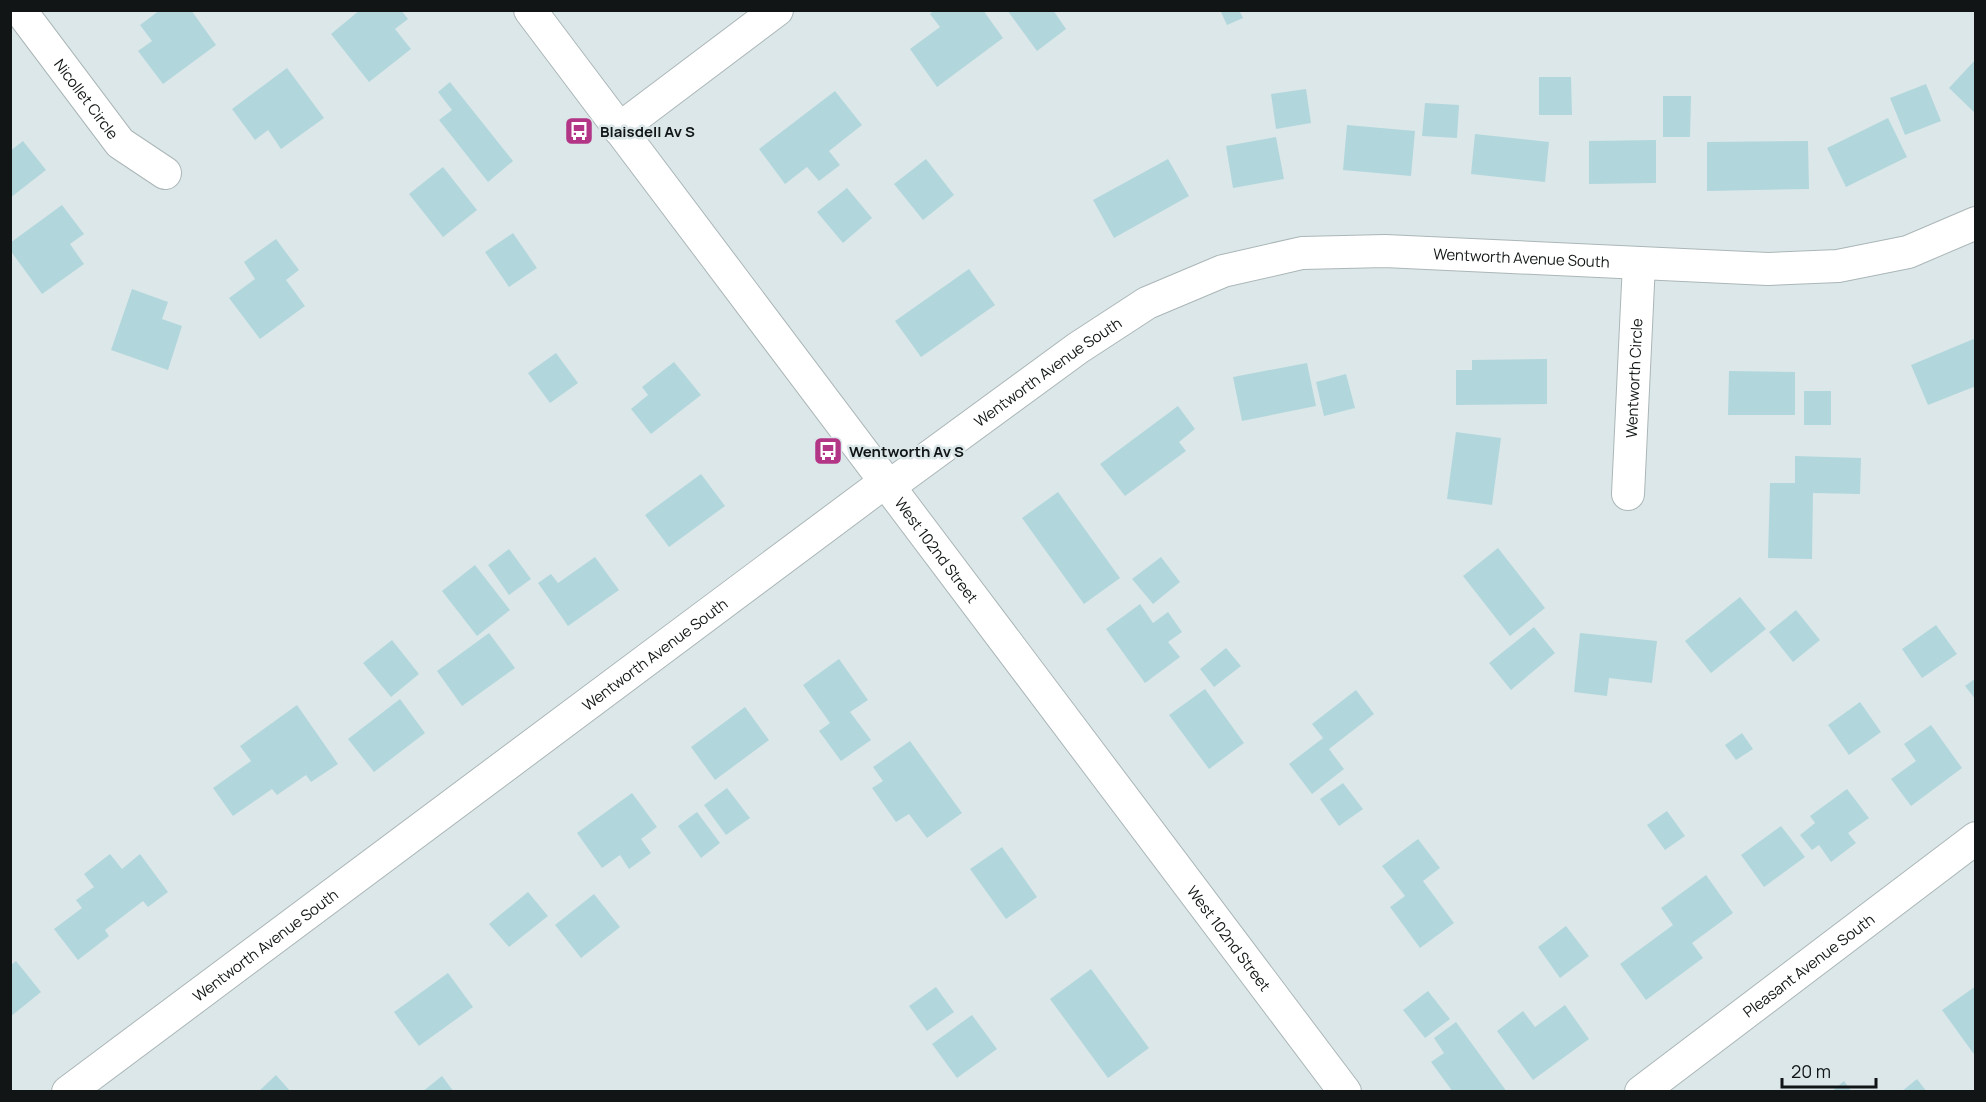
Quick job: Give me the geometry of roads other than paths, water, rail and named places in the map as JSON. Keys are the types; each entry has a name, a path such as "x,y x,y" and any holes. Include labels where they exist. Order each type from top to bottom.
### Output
{"street":[{"name":"Nicollet Circle","path":"20,10 120,143 165,173"},
{"name":"West 102nd Street","path":"530,10 1345,1092"},
{"path":"619,129 777,10"},
{"name":"Wentworth Avenue South","path":"68,1092 885,482 895,482 1078,348 1147,303 1223,271 1302,254 1373,252 1768,269 1838,266 1908,252 1976,223"},
{"name":"Wentworth Circle","path":"1628,494 1639,263"},
{"name":"Pleasant Avenue South","path":"1641,1092 1976,838"}],"place":[{"name":"Blaisdell Av S","path":"579,131"},
{"name":"Wentworth Av S","path":"828,451"}]}
